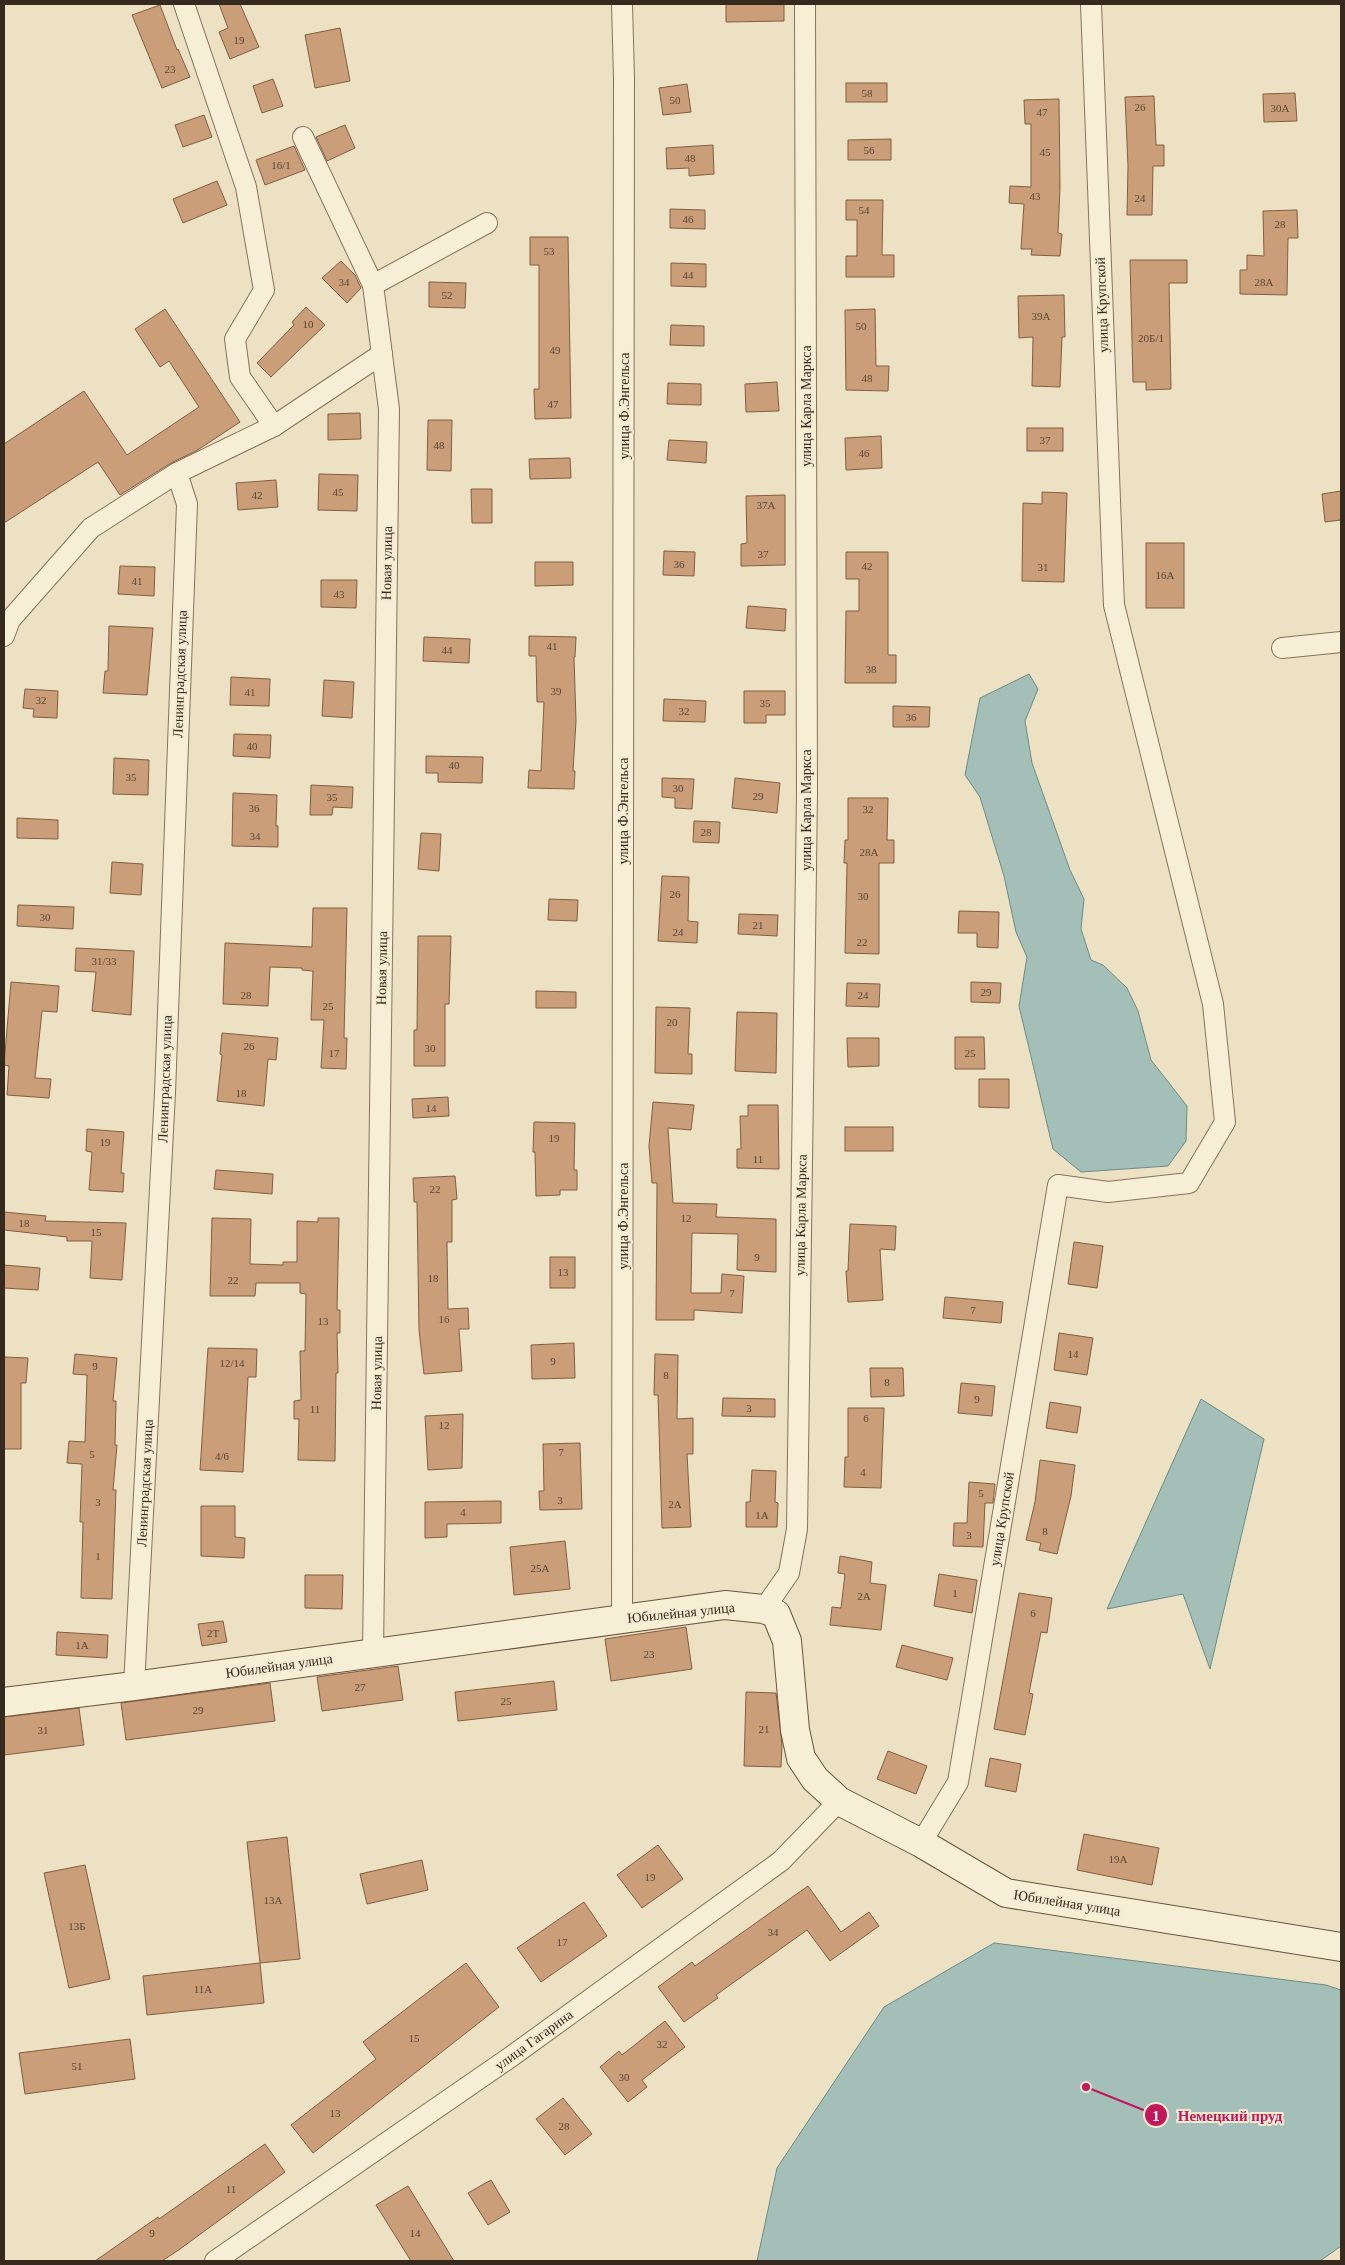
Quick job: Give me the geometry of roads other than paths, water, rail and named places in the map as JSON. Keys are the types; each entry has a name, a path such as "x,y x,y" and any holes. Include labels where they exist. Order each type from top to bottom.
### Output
{"street":[{"path":"184,4 246,187 264,290 235,339 240,377 274,426"},
{"name":"улица Ф.Энгельса","path":"622,4 624,78 622,1619"},
{"name":"улица Карла Маркса","path":"764,1609 789,1573 797,1529 807,794 805,4"},
{"name":"улица Крупской","path":"920,1843 958,1782 1058,1185 1108,1192 1189,1183 1225,1122 1213,1004 1114,605 1091,4"},
{"name":"Новая улица","path":"303,137 374,285 389,409 374,1653"},
{"path":"374,285 487,223"},
{"path":"4,636 10,620 91,528 176,473 274,426 382,354"},
{"name":"Ленинградская улица","path":"134,1686 165,1093 187,504 176,473"},
{"path":"1282,648 1341,642"},
{"name":"Юбилейная улица","path":"4,1702 725,1605 764,1609 776,1614 787,1641 795,1730 801,1758 815,1779 839,1801 920,1843 1006,1893 1341,1947"},
{"name":"улица Гагарина","path":"214,2261 512,2056 781,1861 839,1801"}],"water":[{"path":"1029,674 1038,689 1025,721 1032,763 1070,870 1084,899 1081,929 1091,960 1103,965 1127,988 1138,1011 1151,1060 1187,1106 1186,1141 1168,1166 1081,1172 1053,1149 1019,1006 1027,957 1016,932 1004,876 980,797 965,775 980,698"},
{"path":"1201,1399 1264,1439 1210,1669 1183,1594 1107,1609"},
{"path":"994,1943 1326,1985 1341,1990 1341,2246 1320,2261 757,2261 777,2168 884,2007"}],"place":[{"name":"Немецкий пруд","path":"1086,2087"}]}
